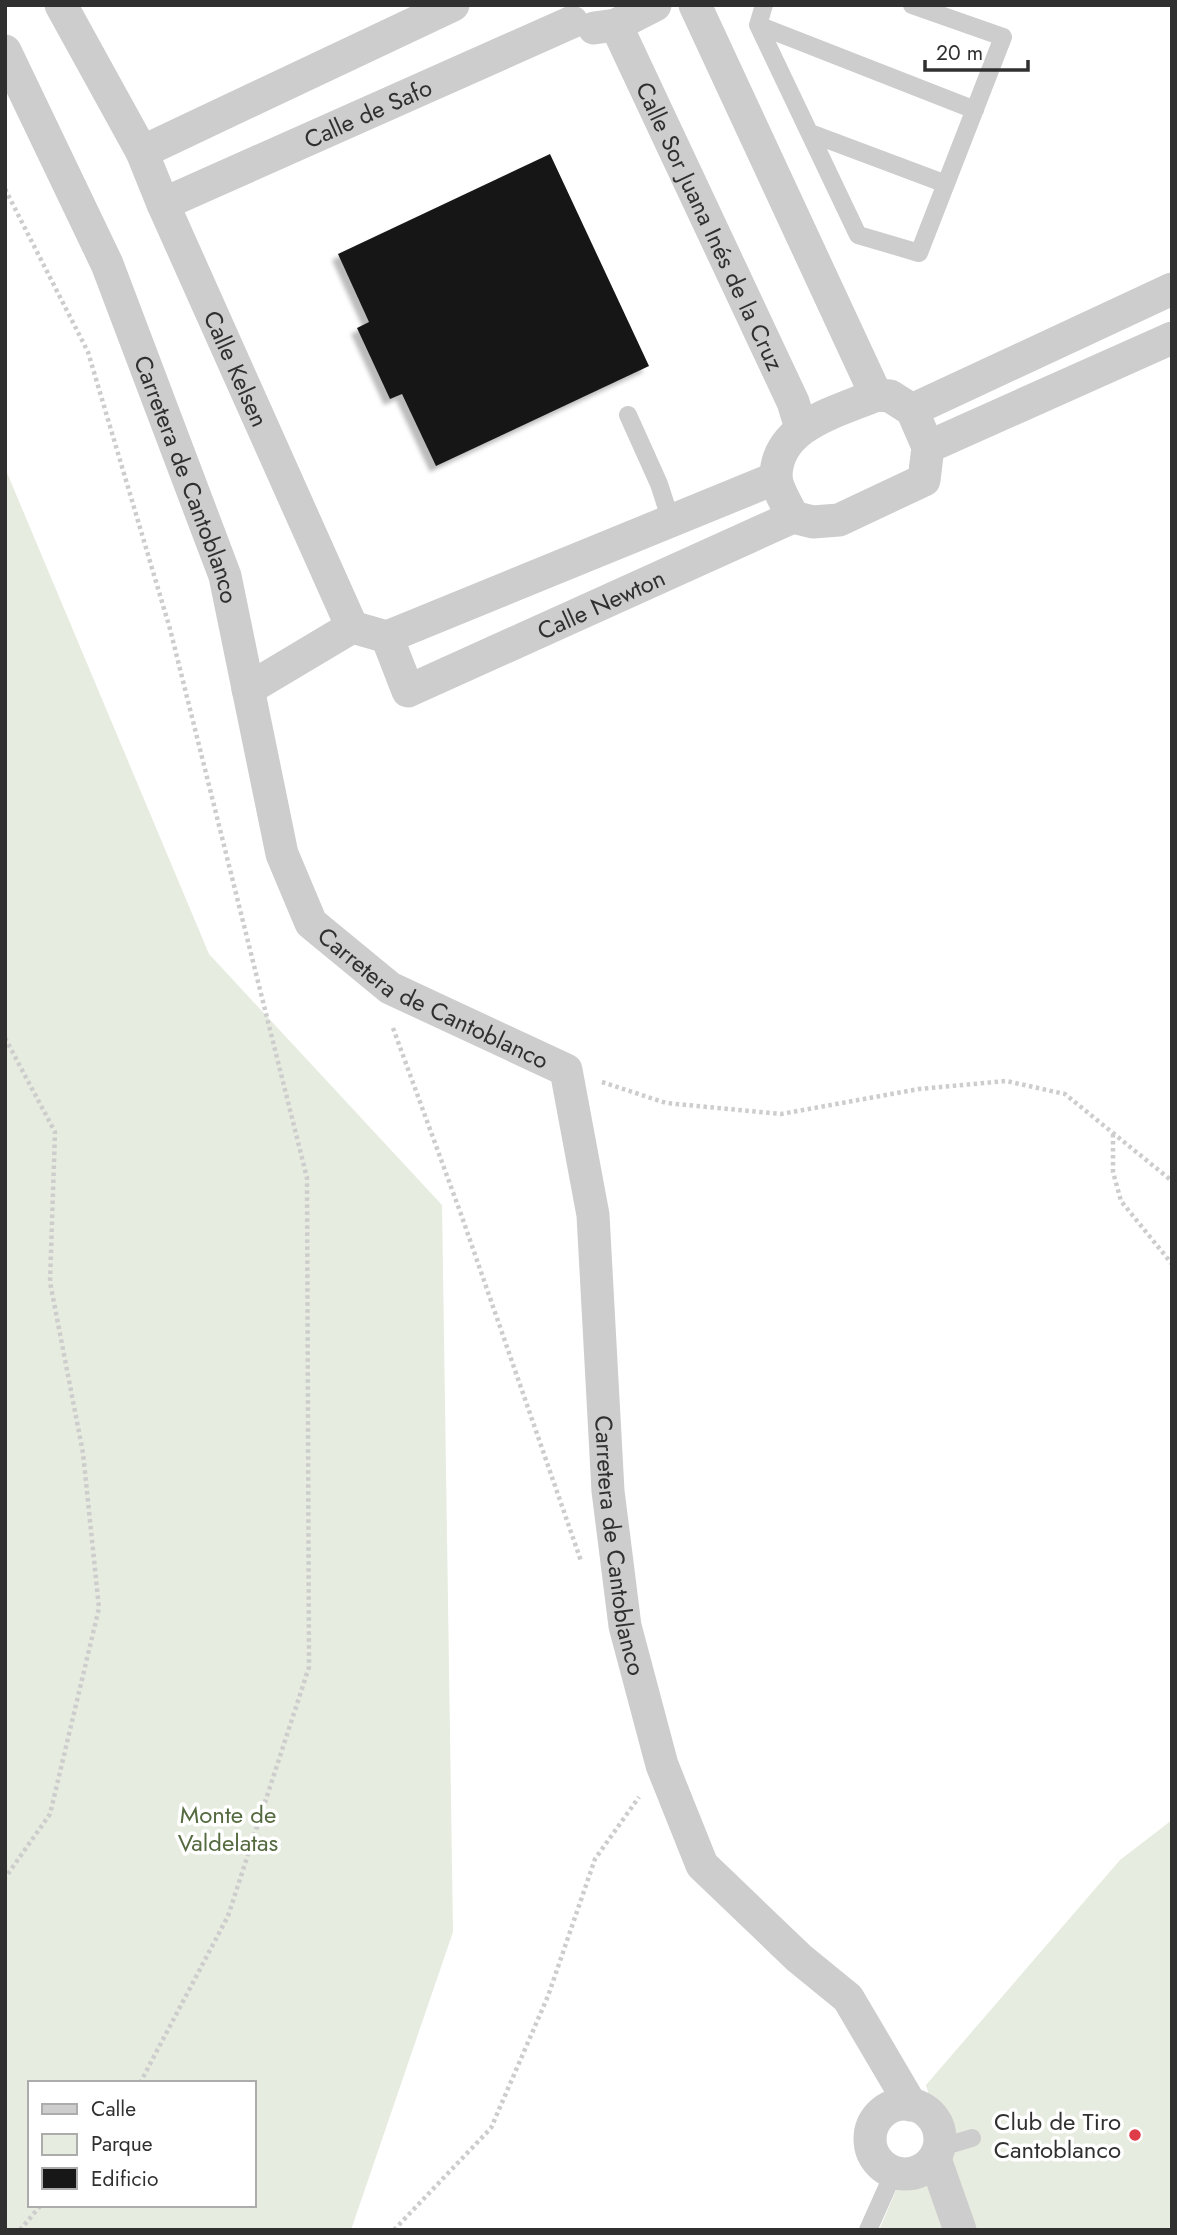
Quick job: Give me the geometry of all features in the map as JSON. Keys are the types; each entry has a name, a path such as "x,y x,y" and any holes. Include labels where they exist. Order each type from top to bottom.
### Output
{"street":[{"name":"Calle Kelsen","path":"61,5 142,152 163,205 352,627"},
{"path":"142,152 453,5"},
{"path":"568,13 593,29 616,25 655,5"},
{"path":"695,5 876,395"},
{"name":"Calle de Safo","path":"163,205 568,13"},
{"name":"Calle Sor Juana Inés de la Cruz","path":"616,25 793,402 801,428"},
{"name":"Carretera de Cantoblanco","path":"5,51 107,264 225,576 282,854 311,923 390,988 566,1070 593,1215 608,1491 625,1626 662,1765 702,1865 799,1958 848,1998 911,2105"},
{"path":"912,410 1172,289"},
{"path":"929,447 1172,338"},
{"path":"876,395 890,396 912,410 929,447 925,481 839,520 813,522 793,517 776,478 781,449 801,428 876,395"},
{"name":"Calle Newton","path":"776,478 387,637 408,691 793,517"},
{"path":"248,689 352,627 387,637"},
{"path":"911,2105 922,2108 938,2125 940,2136 937,2154 927,2168 916,2173 894,2172 883,2167 871,2147 874,2125 880,2115 889,2108 911,2105"},
{"path":"937,2154 960,2230"}],"lane":[{"path":"764,5 758,24 858,235 919,253 1003,37 912,5"},
{"path":"758,24 975,110"},
{"path":"810,133 946,184"},
{"path":"628,415 659,484 671,521"},
{"path":"937,2154 972,2138"},
{"path":"868,2230 894,2172"}],"path":[{"path":"5,189 88,352 170,629 307,1178 309,1667 228,1916 141,2081"},
{"path":"391,1024 462,1217 584,1570"},
{"path":"5,1038 55,1132 50,1282 83,1453 99,1608 50,1814 5,1878"},
{"path":"566,1070 666,1103 781,1114 919,1089 1006,1081 1065,1094 1172,1181"},
{"path":"1113,1133 1113,1172 1121,1202 1172,1264"},
{"path":"394,2230 491,2128 548,1996 595,1859 662,1765"},
{"path":"20,2230 39,2207"}],"green space":[{"name":"Monte de Valdelatas","path":"5,468 209,954 442,1205 453,1932 351,2230 5,2230"},
{"path":"1172,1820 1172,2230 879,2230 898,2186 953,2179 926,2085 1120,1860"}],"building":[{"path":"550,154 649,366 436,466 402,394 390,399 357,328 369,322 338,254"}],"place":[{"name":"Club de Tiro Cantoblanco","path":"1135,2135"}]}
